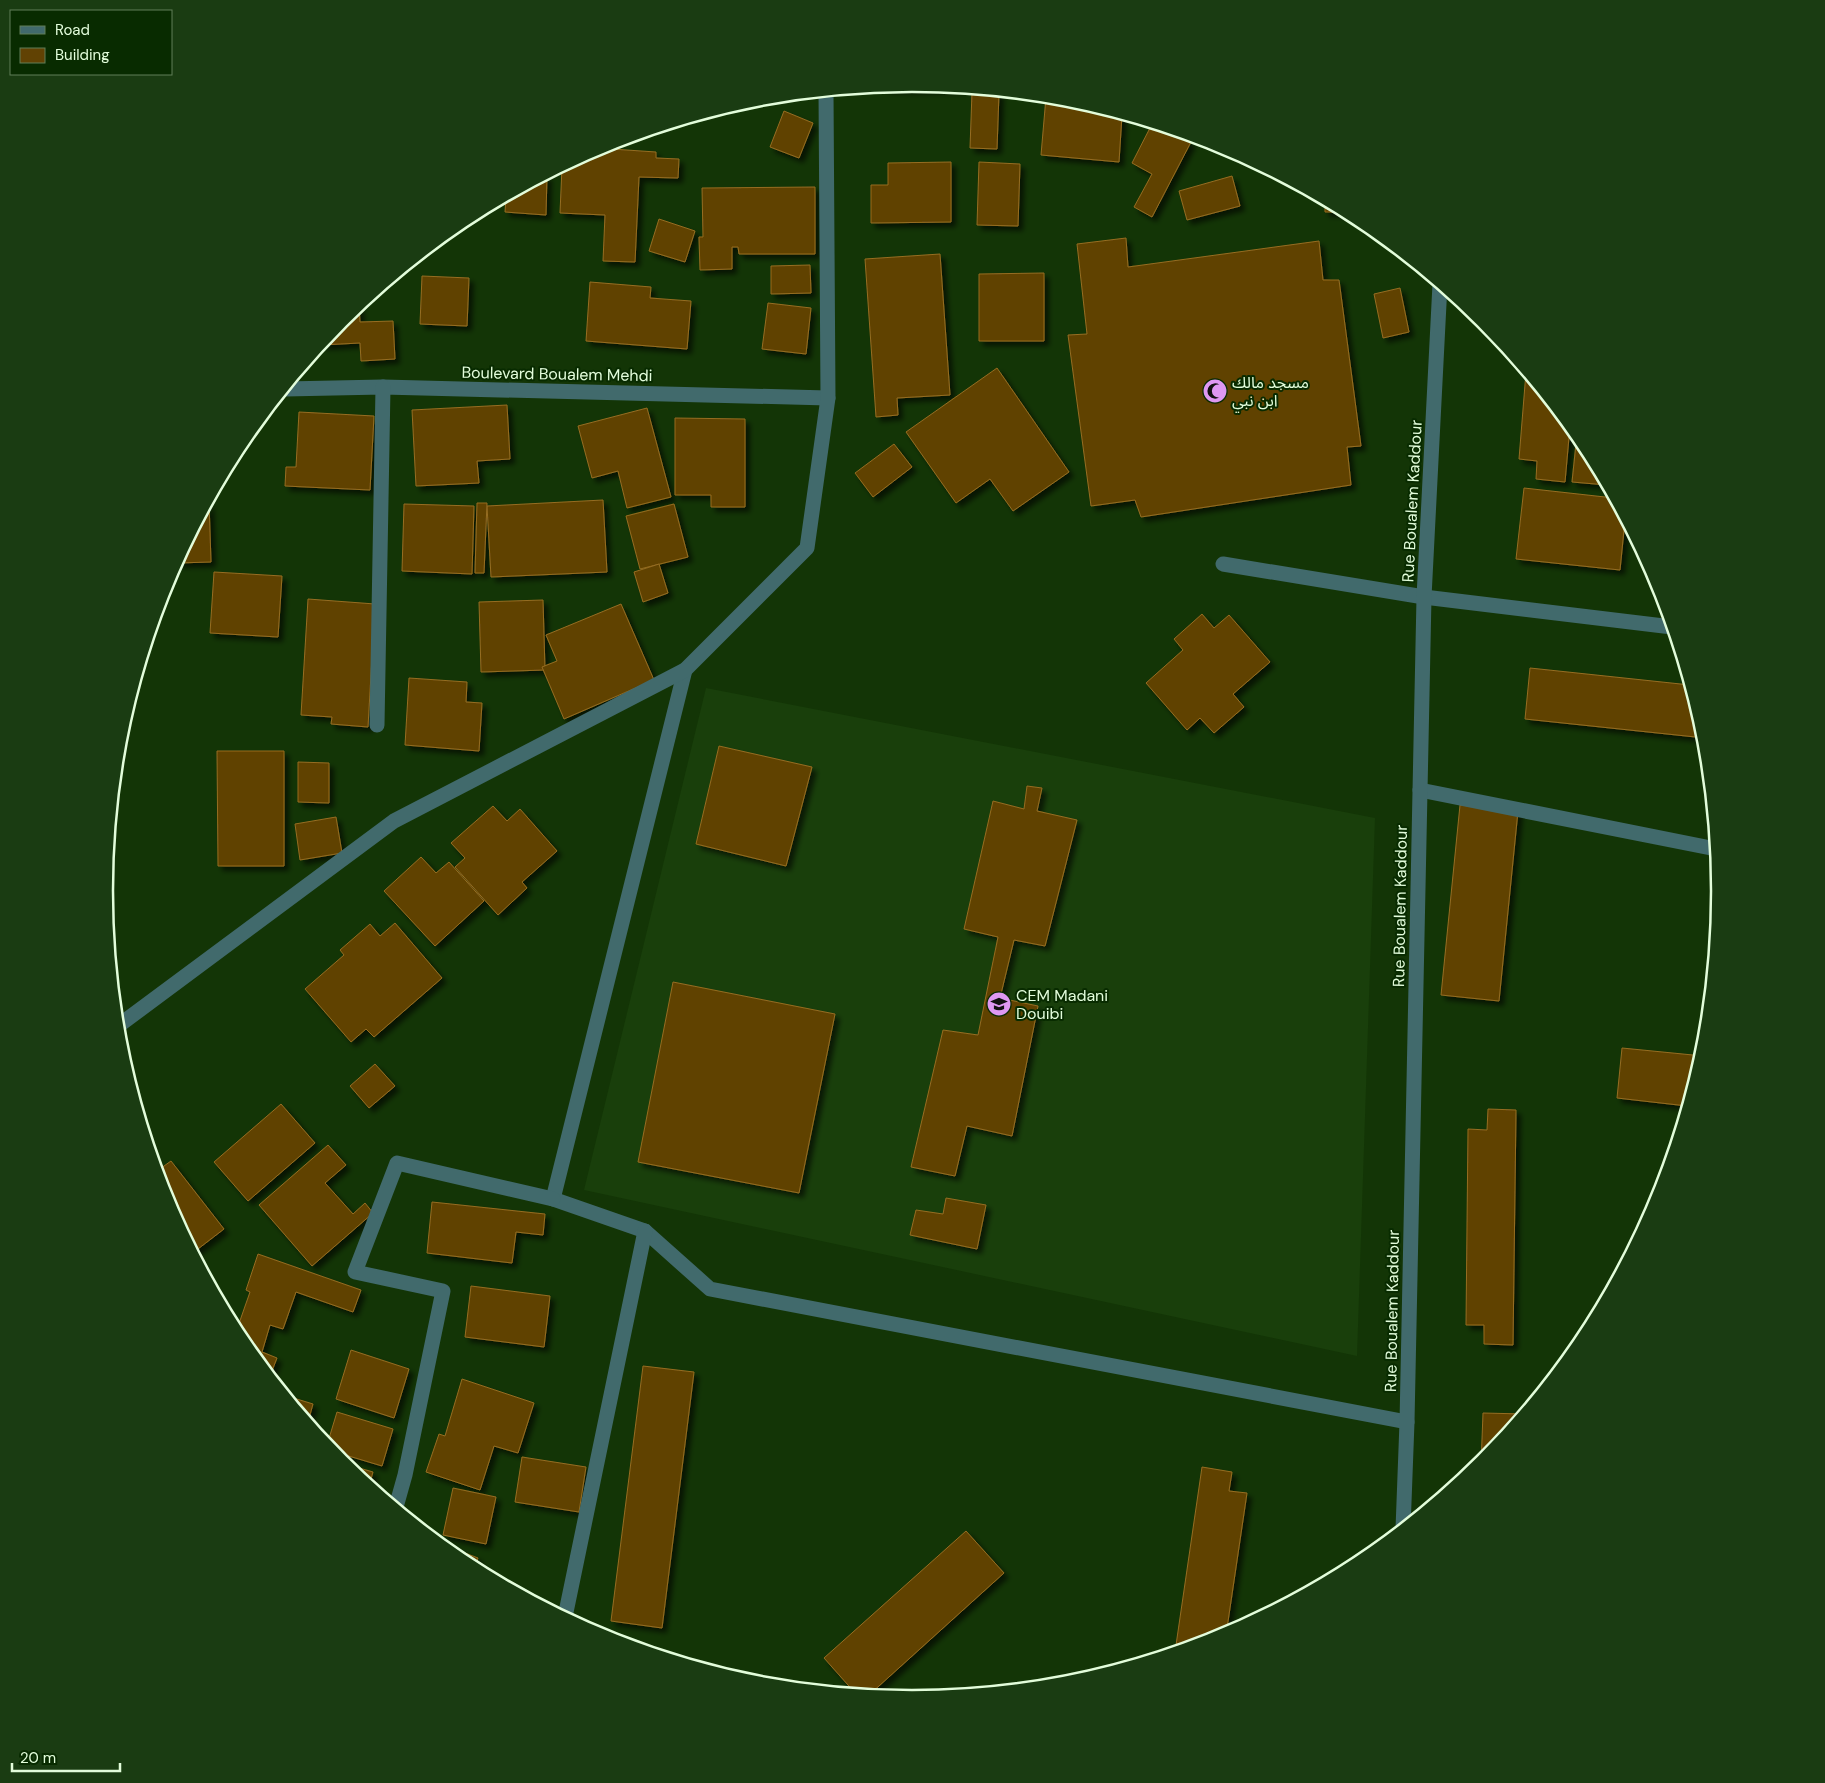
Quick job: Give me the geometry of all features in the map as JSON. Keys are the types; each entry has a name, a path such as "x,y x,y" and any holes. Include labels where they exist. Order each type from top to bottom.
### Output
{"street":[{"path":"124,1021 394,821 685,670 807,548 828,398 826,97"},
{"name":"Rue Boualem Kaddour","path":"1403,1521 1424,597 1440,292"},
{"path":"377,725 383,387"},
{"name":"Boulevard Boualem Mehdi","path":"292,389 383,387 828,398"},
{"path":"1223,564 1424,597 1666,626"},
{"path":"553,1199 685,670"},
{"path":"1420,790 1710,848"},
{"path":"397,1501 443,1291 355,1272 397,1163 553,1199 645,1231 710,1289 1407,1422"},
{"path":"566,1611 645,1231"}],"shaded area":[{"name":"CEM Madani Douibi","path":"706,688 1375,818 1357,1356 584,1190"}],"building":[{"path":"972,95 999,97 997,149 970,148"},
{"path":"1045,104 1122,121 1119,162 1041,155"},
{"path":"784,111 813,123 799,158 770,147"},
{"path":"1149,129 1191,143 1152,217 1134,207 1152,174 1132,163"},
{"path":"617,149 656,152 656,158 679,159 678,178 639,177 635,262 603,261 605,215 560,213 562,174 607,153"},
{"path":"951,162 951,222 871,223 871,185 888,185 888,163"},
{"path":"979,162 1020,164 1018,226 977,225"},
{"path":"1232,176 1240,206 1187,220 1179,191"},
{"path":"547,182 546,215 505,212 505,205"},
{"path":"815,187 815,254 739,254 738,247 732,247 732,269 700,270 699,237 703,237 702,188"},
{"path":"659,219 695,231 685,262 649,251"},
{"name":"مسجد مالك ابن نبي","path":"1126,238 1128,267 1319,241 1323,280 1339,280 1361,446 1347,447 1351,485 1141,517 1135,500 1091,506 1068,335 1087,334 1077,244"},
{"path":"940,254 950,395 897,398 898,415 876,417 865,259"},
{"path":"810,265 811,293 771,294 771,266"},
{"path":"1044,273 1044,341 979,341 979,274"},
{"path":"422,276 469,278 467,326 420,324"},
{"path":"590,282 651,287 650,298 691,301 687,349 586,341"},
{"path":"1400,288 1409,332 1383,338 1374,294"},
{"path":"768,303 811,308 806,354 762,349"},
{"path":"360,316 360,322 393,321 395,359 361,361 360,343 331,344"},
{"path":"997,368 1069,472 1013,511 990,479 956,503 906,432"},
{"path":"1525,380 1569,437 1565,482 1536,479 1537,461 1519,459"},
{"path":"507,405 510,459 477,461 479,483 416,486 412,410"},
{"path":"647,408 671,497 627,508 618,471 592,478 578,426"},
{"path":"299,412 374,416 370,490 285,486 286,467 296,467"},
{"path":"675,418 745,419 745,507 711,507 711,495 675,495"},
{"path":"894,444 912,467 873,497 855,473"},
{"path":"1576,446 1599,484 1572,482"},
{"path":"1524,488 1607,497 1624,529 1620,570 1516,559"},
{"path":"603,500 607,572 491,577 487,506"},
{"path":"477,503 487,503 484,573 475,573"},
{"path":"404,504 474,506 472,574 402,571"},
{"path":"674,504 688,557 640,569 626,516"},
{"path":"209,513 211,562 185,563"},
{"path":"659,564 668,593 643,602 634,572"},
{"path":"214,572 282,576 278,637 210,633"},
{"path":"308,599 375,604 368,727 331,724 332,717 301,715"},
{"path":"543,600 545,670 481,672 479,602"},
{"path":"621,604 654,680 564,719 542,667 557,661 546,635"},
{"path":"1202,614 1214,628 1229,615 1270,662 1233,694 1244,707 1214,733 1200,718 1187,730 1146,683 1183,650 1174,639"},
{"path":"1530,668 1684,684 1696,737 1525,719"},
{"path":"409,678 467,682 466,702 482,703 479,751 405,745"},
{"path":"719,746 812,767 786,866 696,844"},
{"path":"217,751 284,751 284,866 218,866"},
{"path":"298,762 329,763 329,803 298,802"},
{"path":"1027,786 1042,788 1037,811 1077,820 1045,946 1014,940 1000,998 1038,1006 1012,1136 967,1126 955,1176 911,1167 943,1030 978,1035 998,937 964,929 993,801 1024,809"},
{"path":"1460,805 1518,811 1499,1001 1441,995"},
{"path":"493,806 507,821 520,809 557,851 522,882 527,888 498,915 455,867 465,858 451,843"},
{"path":"336,817 342,853 300,860 295,824"},
{"path":"421,857 436,873 449,862 484,901 435,946 384,891"},
{"path":"395,923 442,978 374,1037 366,1029 351,1042 305,989 344,955 340,950 370,924 380,936"},
{"path":"673,982 835,1014 799,1193 638,1162"},
{"path":"1622,1048 1694,1055 1682,1105 1617,1098"},
{"path":"375,1064 395,1086 369,1108 350,1086"},
{"path":"281,1104 315,1143 248,1201 214,1162"},
{"path":"1488,1109 1516,1110 1513,1345 1484,1344 1484,1325 1466,1325 1468,1129 1487,1130"},
{"path":"328,1145 346,1165 325,1183 353,1214 365,1203 373,1213 312,1266 259,1205"},
{"path":"171,1161 224,1229 198,1249 174,1197 163,1167"},
{"path":"946,1198 986,1205 977,1249 910,1235 916,1210 943,1214"},
{"path":"432,1202 545,1214 543,1235 516,1232 512,1263 427,1253"},
{"path":"258,1254 361,1290 353,1312 296,1292 283,1329 270,1325 262,1352 277,1358 273,1369 240,1321 250,1292 246,1290"},
{"path":"471,1286 550,1296 544,1347 465,1337"},
{"path":"351,1350 409,1369 394,1418 336,1399"},
{"path":"643,1366 694,1372 662,1628 611,1621"},
{"path":"462,1379 534,1403 518,1453 494,1446 480,1490 426,1472 439,1434 445,1436"},
{"path":"296,1399 313,1404 310,1415"},
{"path":"337,1412 393,1429 382,1466 348,1456 330,1437"},
{"path":"1483,1413 1516,1414 1513,1418 1482,1451"},
{"path":"522,1457 586,1467 579,1512 515,1502"},
{"path":"1202,1467 1232,1472 1229,1491 1247,1493 1227,1626 1176,1645"},
{"path":"361,1469 373,1472 371,1478"},
{"path":"453,1488 496,1497 486,1544 443,1535"},
{"path":"966,1531 1004,1573 875,1689 851,1688 824,1658"},
{"path":"465,1553 478,1558 477,1561"}],"place":[{"name":"مسجد مالك ابن نبي","path":"1215,391"},
{"name":"CEM Madani Douibi","path":"999,1004"}]}
